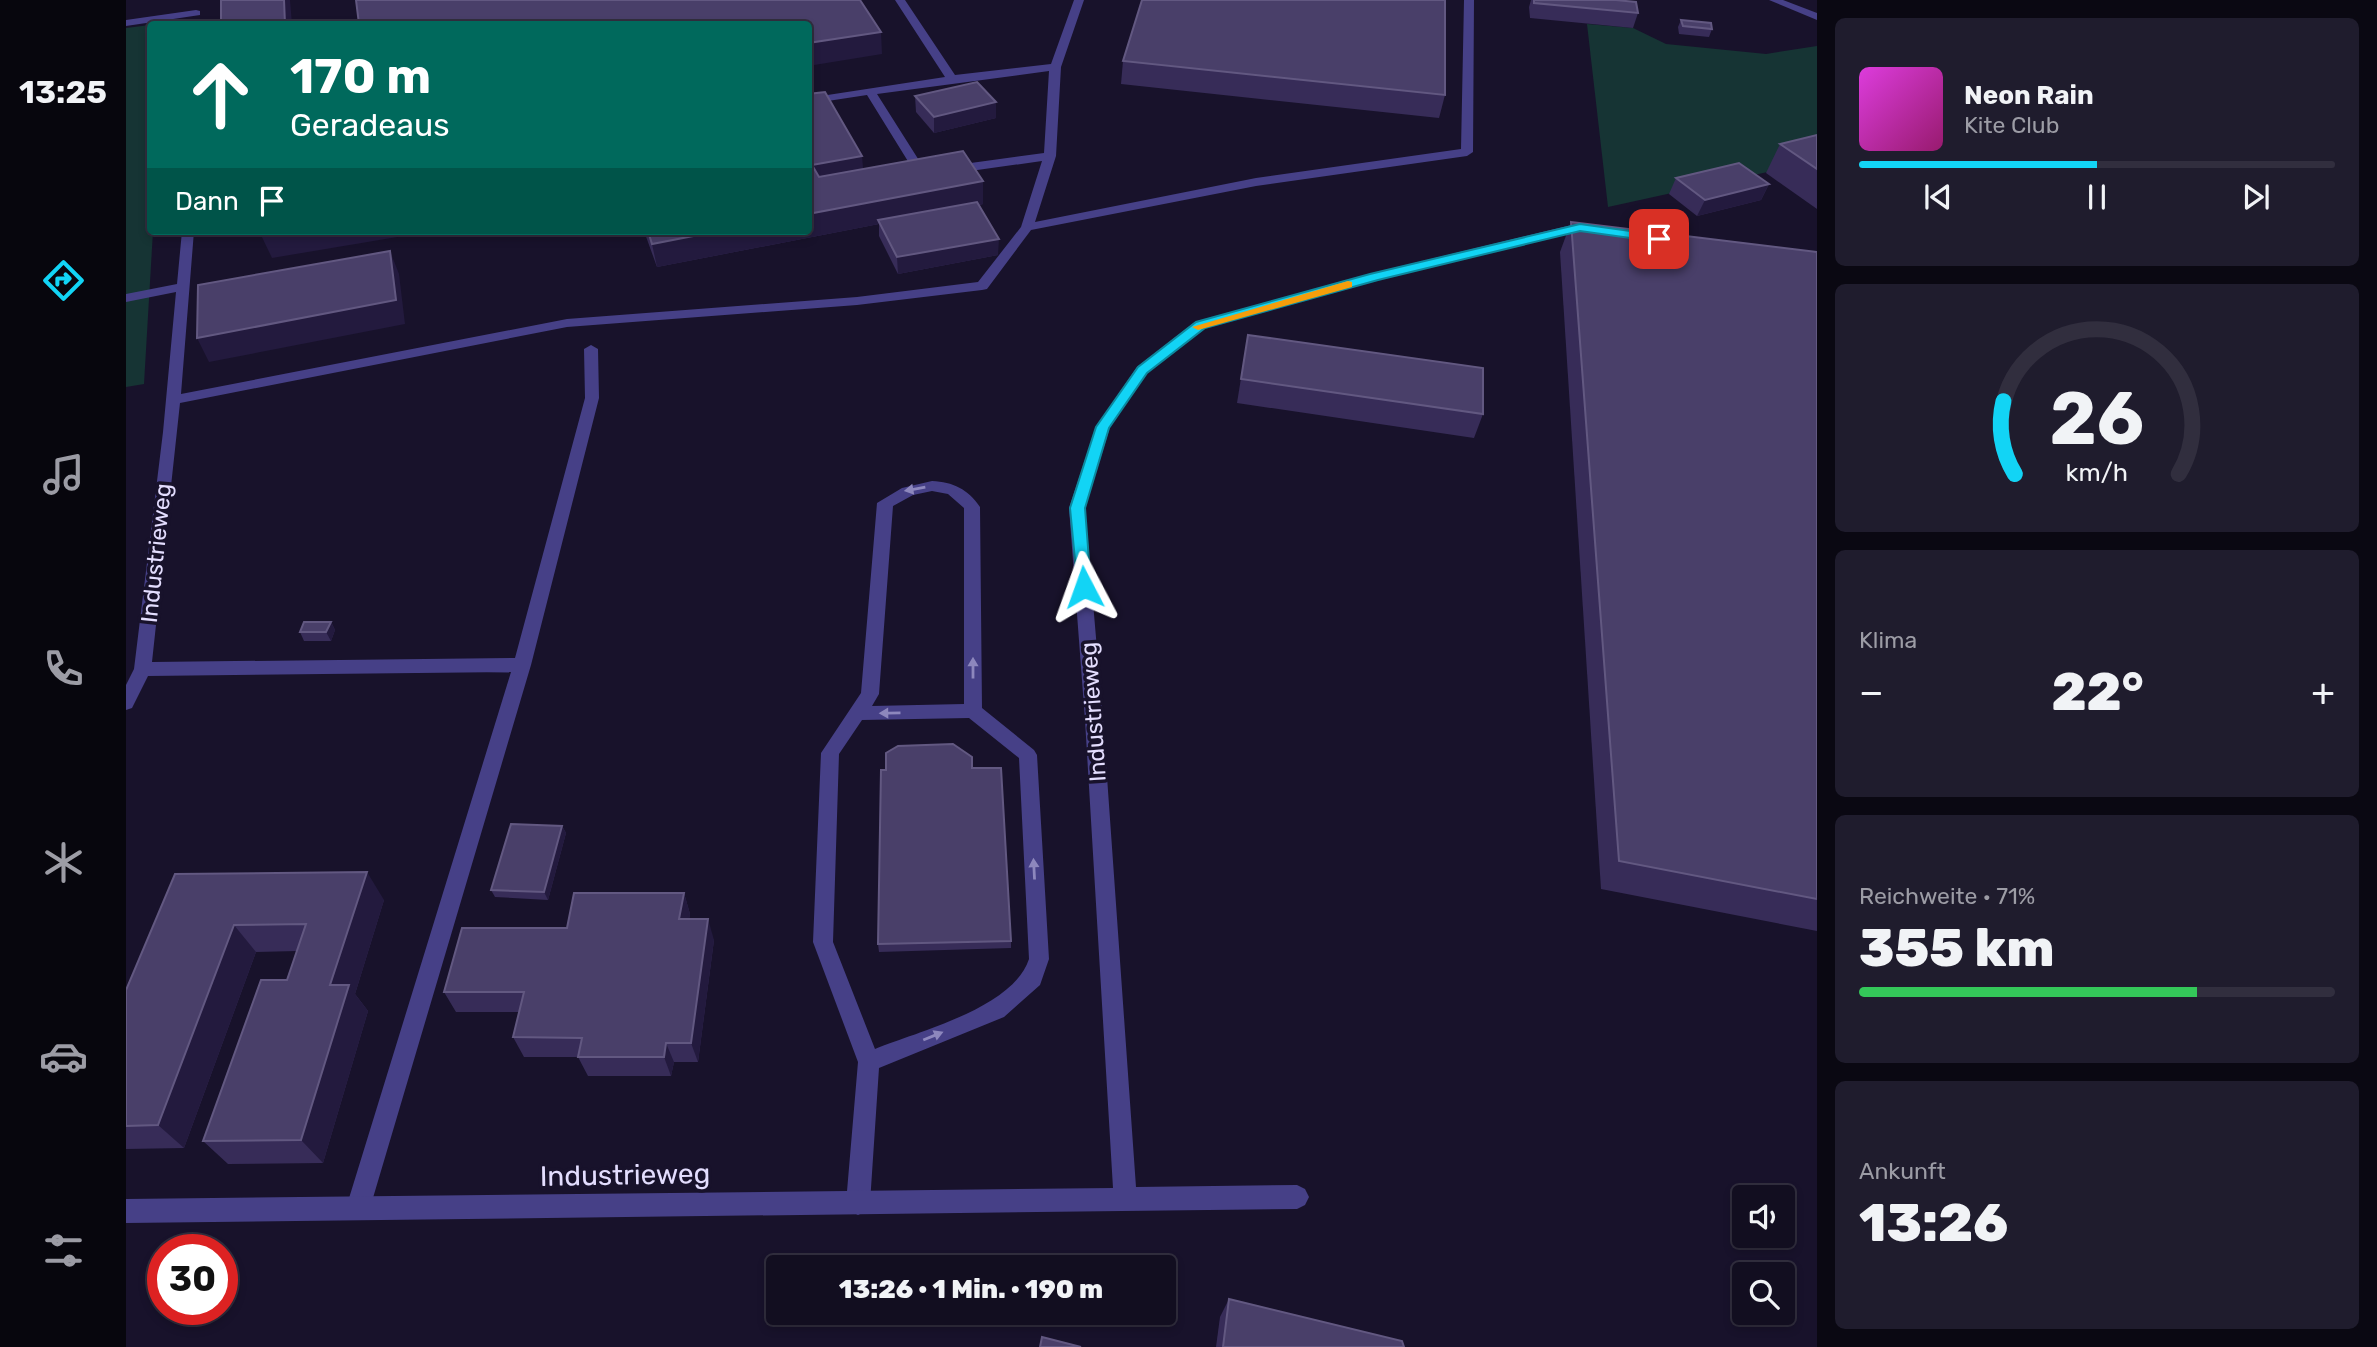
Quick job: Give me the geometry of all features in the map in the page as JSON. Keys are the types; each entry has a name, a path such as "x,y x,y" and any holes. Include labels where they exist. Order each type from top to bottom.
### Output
{"street":[{"path":"161,21 196,19 197,0"},
{"path":"900,0 952,79"},
{"path":"173,400 567,323 857,301 982,286 1027,227 1050,156 1055,67 1079,0"},
{"path":"1027,227 1256,182 1467,152 1469,0"},
{"path":"1774,0 1817,18"},
{"path":"126,23 147,22"},
{"path":"812,100 869,90 1055,67"},
{"path":"869,90 921,173"},
{"path":"896,178 1050,156"},
{"name":"Industrieweg","path":"1125,1200 1077,508 1102,427 1142,370 1200,325 1374,277 1586,228"},
{"name":"Industrieweg","path":"126,703 143,669 173,400 188,235"},
{"path":"126,298 181,287"},
{"path":"358,1208 522,666 592,398 591,349"},
{"path":"858,1203 869,1062 823,942 830,754 870,694 885,503 904,491 919,486 953,488 964,494 972,507 973,711"},
{"path":"143,669 522,666"},
{"path":"857,713 973,711 1028,755 1039,958 1033,978 997,1010 869,1062"},
{"name":"Industrieweg","path":"126,1211 1297,1197"}],"green space":[{"path":"1587,24 1633,28 1666,44 1766,54 1817,46 1817,161 1608,207"},
{"path":"147,25 147,235 153,235 144,384 126,387 126,28"}],"building":[{"path":"221,0 284,0 285,21 221,21"},
{"path":"356,0 860,0 881,32 812,42 812,21 359,21"},
{"path":"1142,0 1445,0 1445,95 1123,61"},
{"path":"1534,0 1636,2 1638,13 1534,3"},
{"path":"1681,20 1711,23 1712,29 1683,26"},
{"path":"977,82 996,102 934,117 915,96"},
{"path":"825,92 862,156 812,165 812,94"},
{"path":"1817,135 1817,169 1780,144"},
{"path":"963,151 983,181 812,213 812,165 819,177"},
{"path":"1739,163 1769,184 1705,200 1676,178"},
{"path":"977,202 999,239 897,257 878,220"},
{"path":"1571,222 1817,252 1817,899 1619,861"},
{"path":"649,235 698,235 652,244"},
{"path":"390,251 396,300 197,338 198,285"},
{"path":"1248,335 1483,368 1483,414 1241,379"},
{"path":"304,622 331,622 326,632 300,632"},
{"path":"953,744 972,757 972,768 1001,768 1011,941 878,944 881,770 886,770 886,753 898,746"},
{"path":"511,824 562,826 544,892 491,890"},
{"path":"367,872 330,985 349,985 301,1140 203,1141 261,980 287,980 306,924 234,925 158,1125 126,1126 126,990 175,874"},
{"path":"574,893 684,893 679,919 708,919 691,1043 666,1043 664,1057 578,1057 582,1038 513,1037 524,992 444,992 462,928 567,928"},
{"path":"1229,1299 1402,1341 1404,1347 1223,1347"},
{"path":"1042,1337 1081,1347 1040,1347"}],"slow traffic":[{"path":"1198,327 1348,284"}],"route":[{"path":"1084,587 1077,508 1102,427 1142,370 1200,325 1374,277 1580,228 1659,239"}]}
